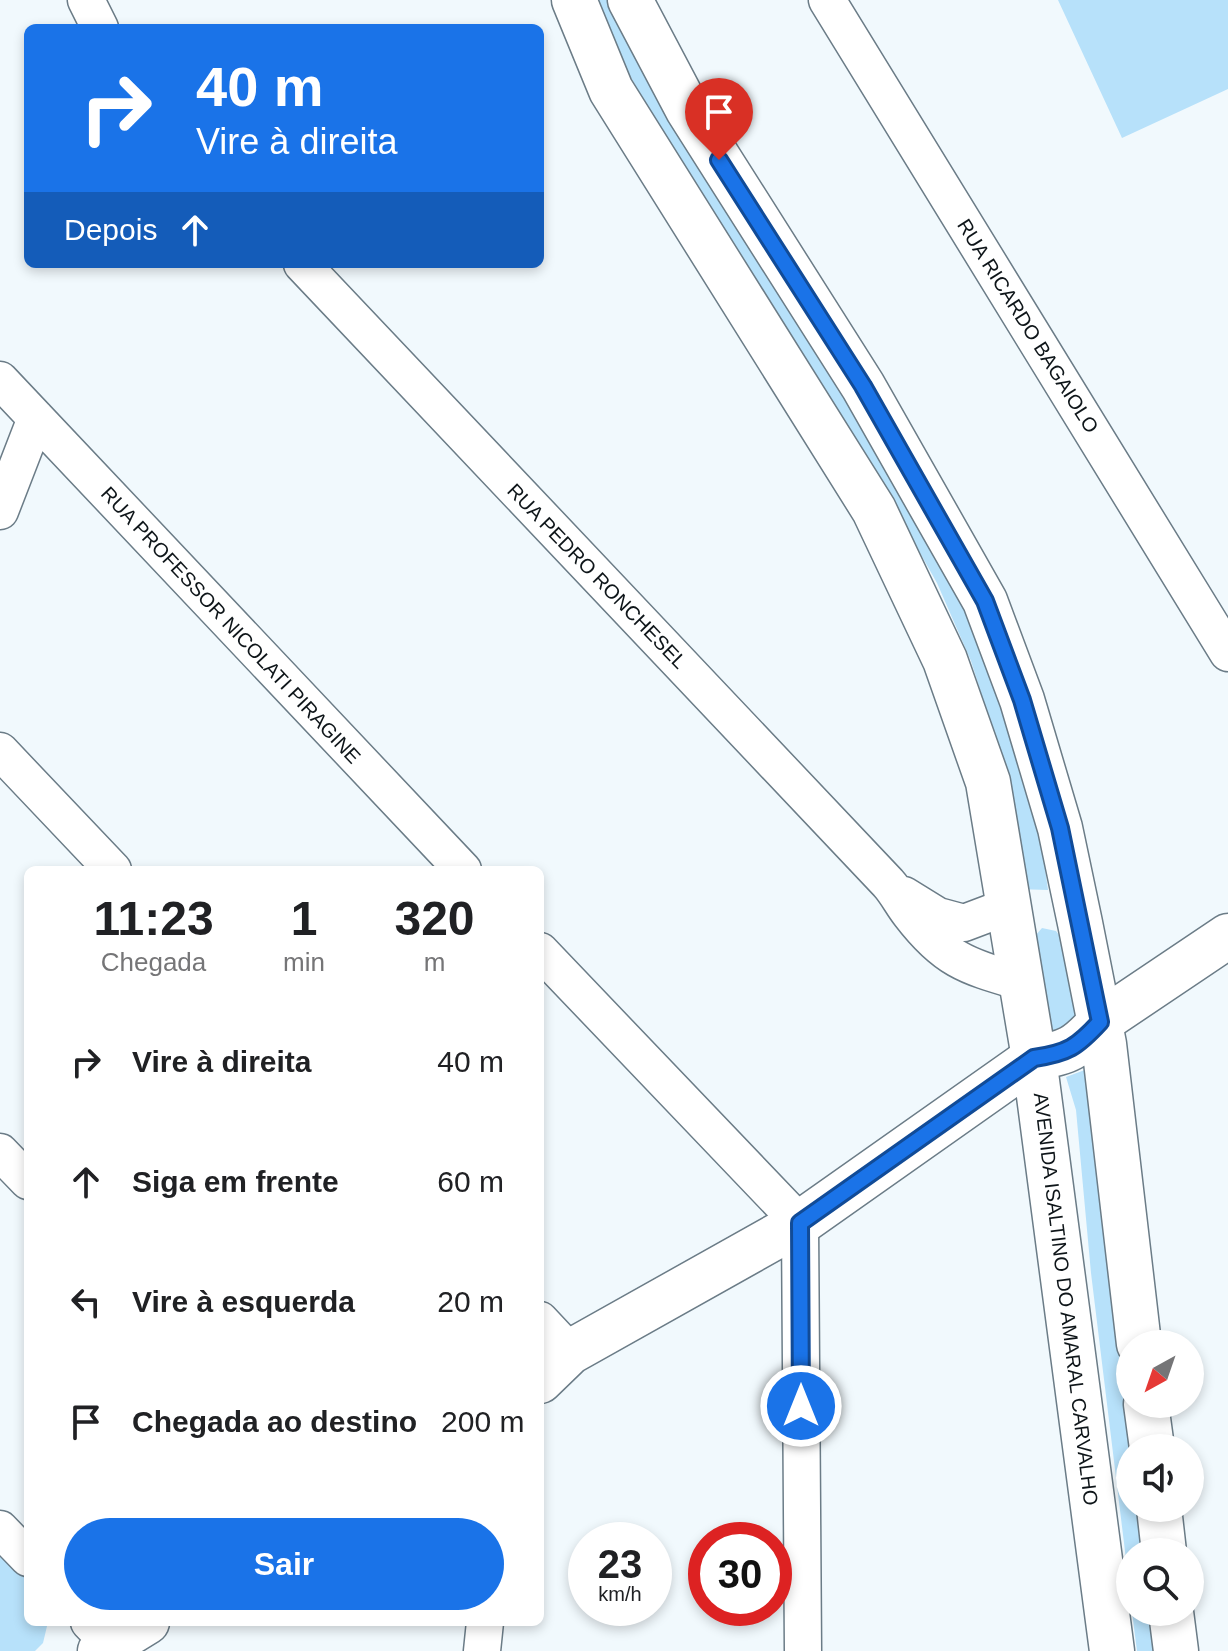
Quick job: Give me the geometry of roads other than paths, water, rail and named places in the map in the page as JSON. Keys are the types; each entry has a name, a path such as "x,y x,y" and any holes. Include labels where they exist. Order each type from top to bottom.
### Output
{"main road":[{"name":"AVENIDA ISALTINO DO AMARAL CARVALHO","path":"574,0 611,90 881,524 945,660 988,782 1034,1058 1112,1651"},
{"path":"630,0 688,110 863,386 985,601 1031,729 1060,828 1080,923 1100,1022 1137,1330"},
{"path":"1009,906 1044,907 1080,923"},
{"path":"555,1366 800,1223 1034,1058 1060,1054 1080,1045 1100,1022 1228,936"},
{"path":"99,1639 136,1626"},
{"path":"1173,1626 1176,1651"}],"street":[{"path":"86,0 98,24"},
{"name":"RUA RICARDO BAGAIOLO","path":"827,0 1228,653"},
{"name":"RUA PEDRO RONCHESEL","path":"306,268 893,888 909,913 938,947 965,965 1021,982"},
{"name":"RUA PROFESSOR NICOLATI PIRAGINE","path":"0,380 459,866"},
{"path":"0,511 36,418"},
{"path":"0,751 109,866"},
{"name":"RUA PEDRO RONCHESEL","path":"893,888 938,916 964,923 1009,906"},
{"path":"544,955 800,1223 803,1651"},
{"path":"0,1152 24,1177"},
{"path":"544,1332 555,1366"},
{"path":"0,1529 24,1554"},
{"path":"482,1651 485,1626"}]}
